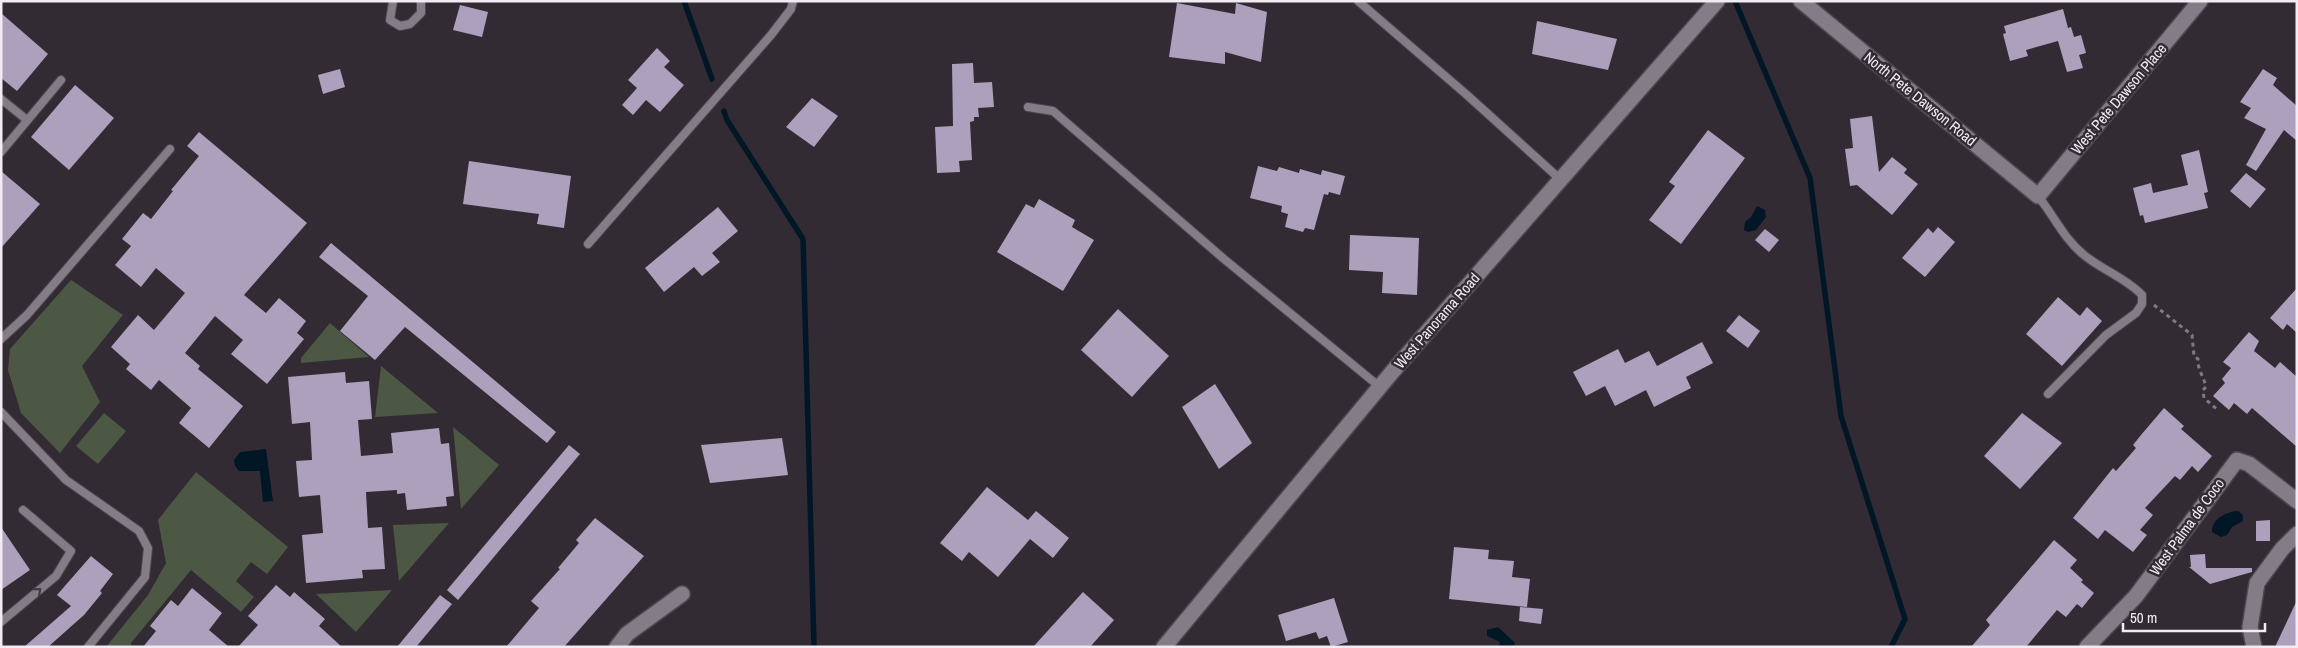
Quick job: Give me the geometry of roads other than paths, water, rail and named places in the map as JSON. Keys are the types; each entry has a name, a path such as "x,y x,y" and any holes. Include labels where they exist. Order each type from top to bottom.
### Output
{"street":[{"name":"West Panorama Road","path":"1164,647 1380,387 1717,1"},
{"name":"North Pete Dawson Road","path":"1802,1 2038,196"},
{"name":"West Pete Dawson Place","path":"2038,196 2200,1"},
{"name":"West Palma de Coco","path":"2087,647 2136,596 2237,460 2249,464 2297,501"},
{"path":"2254,647 2250,628 2257,583 2282,548 2297,534"},
{"path":"617,647 627,634 682,594"}],"lane":[{"path":"393,1 390,20 400,26 410,24 421,13 421,1"},
{"path":"588,244 770,34 791,8 793,1"},
{"path":"1358,1 1467,95 1561,180"},
{"path":"1,152 61,80"},
{"path":"1,99 27,120"},
{"path":"1028,107 1053,112 1217,253 1380,387"},
{"path":"1,339 27,315 170,149"},
{"path":"2038,196 2068,241 2083,255 2134,286 2142,295 2142,304 2136,313 2106,335 2048,394"},
{"path":"1,412 66,480 139,531 148,548 145,577 88,647"},
{"path":"1,622 56,576 71,551 23,510"},
{"path":"94,647 102,631"}],"water":[{"path":"1757,206 1765,210 1766,217 1756,230 1748,232 1744,230 1745,222 1751,217"},
{"path":"266,449 273,501 263,502 260,471 239,471 235,466 234,460 240,452"},
{"path":"2238,511 2243,515 2243,521 2232,527 2227,535 2221,537 2212,532 2217,519"},
{"path":"1498,627 1515,643 1514,647 1499,647 1500,642 1487,636 1487,630"}],"waterway":[{"path":"684,1 712,79"},
{"path":"1735,1 1810,178 1841,416 1905,619 1891,647"},
{"path":"724,111 727,120 803,239 814,647"}]}
